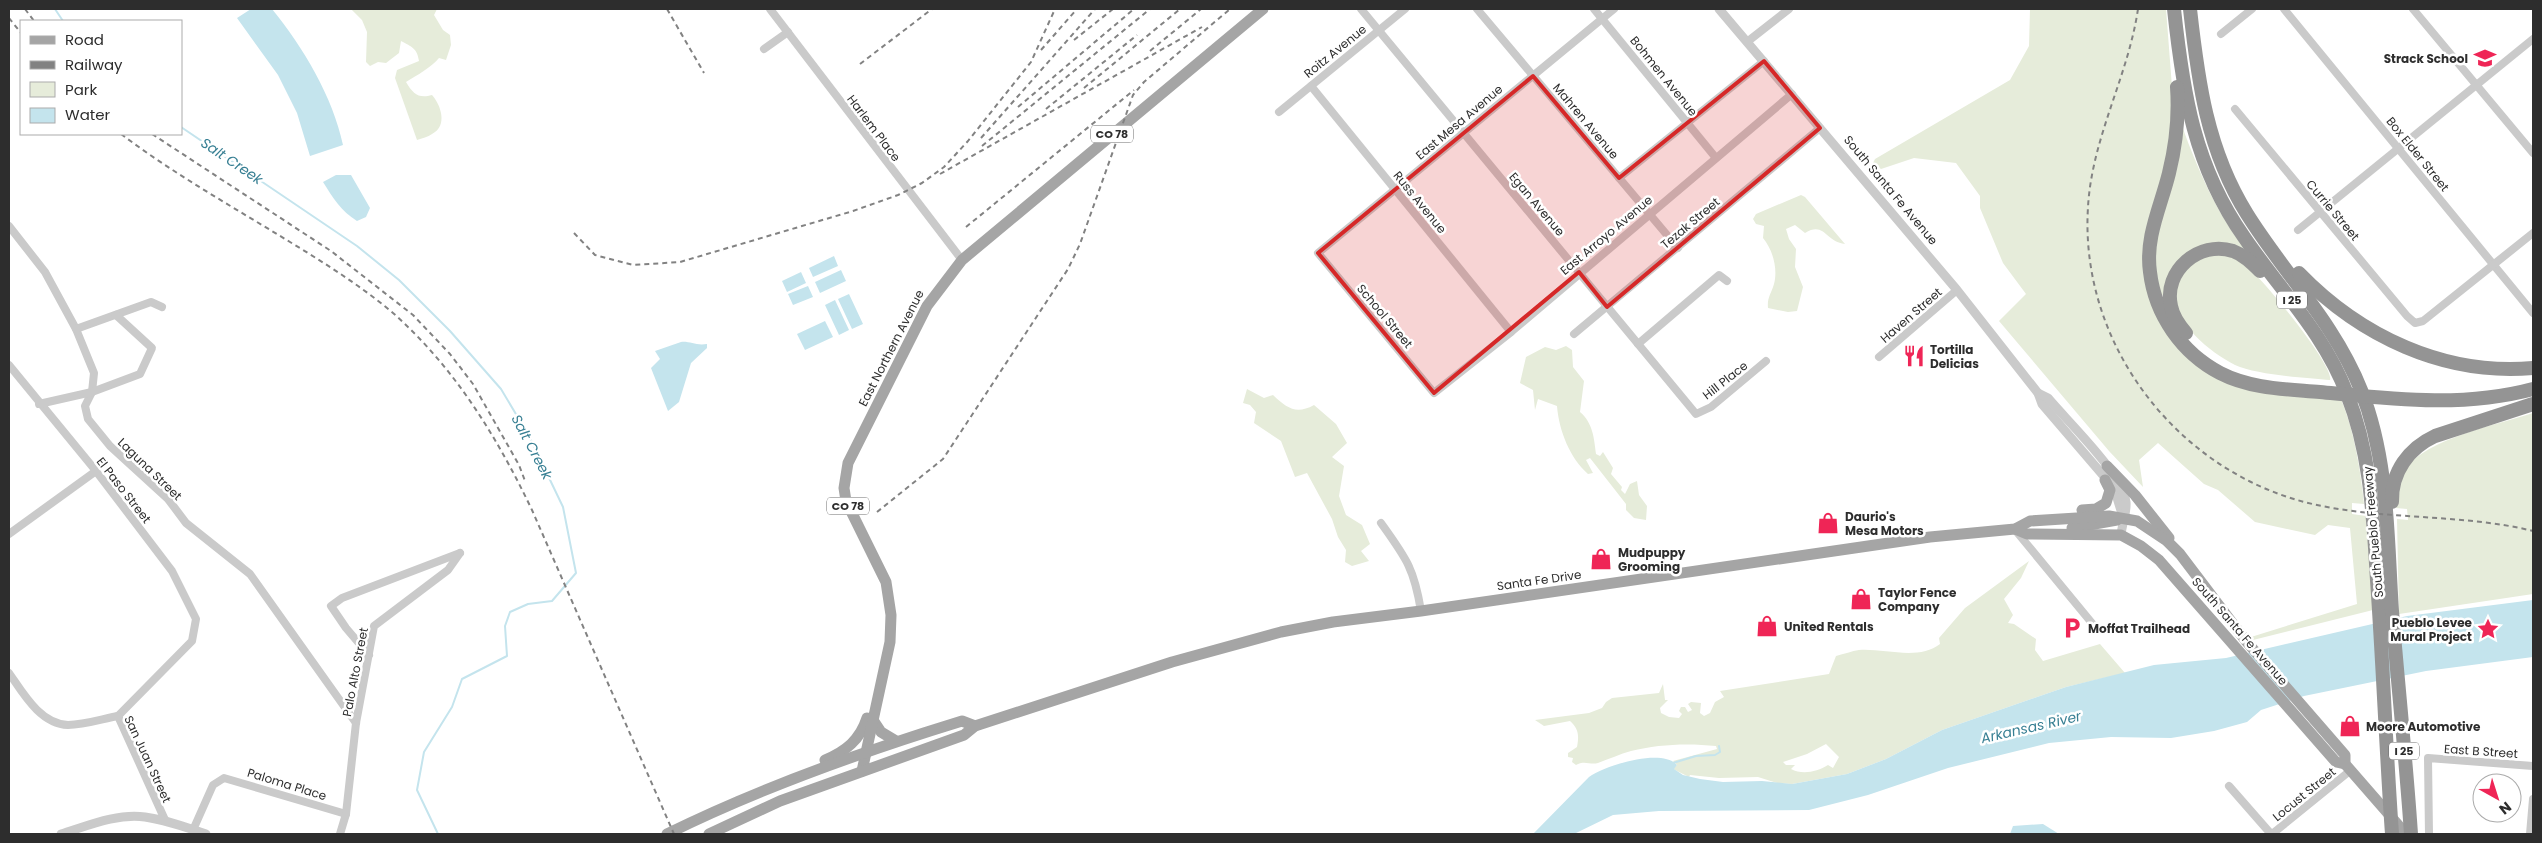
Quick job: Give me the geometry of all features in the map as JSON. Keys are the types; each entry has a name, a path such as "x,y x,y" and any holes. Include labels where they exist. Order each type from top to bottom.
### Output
{"highway":[{"name":"South Pueblo Freeway","path":"2190,9 2197,74 2204,111 2218,155 2237,197 2266,243 2331,330 2358,384 2373,426 2381,462 2390,571 2385,602"},
{"name":"South Pueblo Freeway","path":"2175,15 2188,110 2197,144 2210,177 2244,238 2319,336 2344,386 2364,445 2385,602 2392,704 2409,799 2411,834"},
{"path":"2175,15 2176,134 2169,174 2153,226 2149,248 2151,282 2158,304 2168,325 2181,343 2196,358 2221,373 2253,385 2319,387"},
{"path":"2237,197 2307,281 2340,310 2374,332 2411,350 2451,362 2483,367 2533,368"},
{"path":"2319,336 2265,276 2244,256 2233,251 2213,249 2195,255 2184,262 2173,280 2170,300 2173,314 2186,333 2207,354 2244,373 2319,387 2383,394 2425,402 2462,402 2499,397 2533,389"},
{"path":"2383,394 2463,393 2497,389 2533,381"},
{"path":"2390,571 2395,560 2393,489 2400,466 2410,453 2422,443 2435,436 2533,404"},
{"name":"South Pueblo Freeway","path":"2392,704 2388,774 2392,834"}],"main road":[{"name":"East Northern Avenue","path":"862,771 891,627 889,594 878,564 846,501 845,477 848,463 927,306 962,260 1263,9"},
{"path":"2107,466 2135,495 2180,554"},
{"path":"2076,518 2079,511 2104,506 2110,490 2105,480"},
{"path":"2043,534 2114,522 2123,517"},
{"name":"Santa Fe Drive","path":"975,726 1227,645 1333,622 1421,611 1930,537 2015,529 2030,521 2123,517 2137,521 2167,541"},
{"name":"Santa Fe Drive","path":"2015,529 2027,534 2121,535"},
{"name":"South Santa Fe Avenue","path":"2121,535 2159,560 2234,644 2297,710 2345,755 2348,767 2406,834"},
{"name":"South Santa Fe Avenue","path":"2167,541 2180,554 2297,710"},
{"path":"770,788 773,781 833,756 853,744 863,731 882,677"},
{"path":"873,720 882,732 896,742"},
{"path":"667,834 770,788 866,751 962,721 975,726 964,735 780,801 709,834"}],"street":[{"name":"Harlem Place","path":"770,9 962,260"},
{"name":"Egan Avenue","path":"1361,9 1696,414"},
{"name":"Roitz Avenue","path":"1279,112 1405,9"},
{"name":"Mahren Avenue","path":"1476,9 1678,248"},
{"name":"Bohmen Avenue","path":"1594,9 1716,158"},
{"name":"East Mesa Avenue","path":"1318,253 1614,9"},
{"name":"South Santa Fe Avenue","path":"1719,9 1957,290 2038,393 2042,404 2105,480 2114,488 2123,517 2121,535"},
{"path":"1747,42 1788,9"},
{"path":"2221,34 2252,9"},
{"name":"Box Elder Street","path":"2284,9 2533,313"},
{"path":"2414,9 2533,153"},
{"path":"764,49 788,32"},
{"path":"2298,230 2533,39"},
{"path":"1619,178 1764,61"},
{"name":"Russ Avenue","path":"1311,86 1511,332"},
{"name":"East Arroyo Avenue","path":"1434,392 1511,332 1579,272 1792,94"},
{"name":"Currie Street","path":"2235,109 2415,323 2423,321 2494,265"},
{"name":"Tezak Street","path":"1574,334 1820,128"},
{"name":"Laguna Street","path":"9,226 45,272 76,329 94,373 92,392 85,406 88,419 110,446 168,499 186,523 250,574 356,723"},
{"path":"2494,265 2533,233"},
{"name":"School Street","path":"1318,253 1434,392"},
{"path":"1638,344 1719,275 1726,281"},
{"name":"Haven Street","path":"1879,358 1957,290"},
{"path":"76,329 151,302 162,307"},
{"path":"39,404 92,392 140,374 152,348 116,315"},
{"name":"Hill Place","path":"1696,414 1711,407 1766,361"},
{"name":"El Paso Street","path":"9,365 39,404 96,471 172,570 196,619 192,641 118,716"},
{"name":"South Santa Fe Avenue","path":"2038,393 2048,398 2116,478 2126,499 2127,511 2123,517"},
{"path":"9,534 96,471"},
{"path":"1382,524 1407,559 1416,581 1421,611"},
{"path":"2015,529 2096,628"},
{"name":"Palo Alto Street","path":"340,834 346,814 356,723 369,655 374,626 448,570 460,553 342,598 331,606 346,628 369,655"},
{"name":"San Juan Street","path":"9,673 35,708 48,719 68,725 118,716 165,820"},
{"name":"East B Street","path":"2429,834 2428,758 2533,766"},
{"name":"Locust Street","path":"2271,834 2348,767"},
{"name":"Paloma Place","path":"193,830 211,788 222,778 346,814"},
{"path":"2230,786 2271,834"},
{"path":"2530,834 2533,799"},
{"path":"61,834 109,820 143,816 165,820 206,834"}],"highlighted area":[{"path":"1764,61 1820,128 1607,307 1579,272 1434,393 1318,253 1533,76 1619,178"}],"green space":[{"path":"351,9 437,9 434,15 443,30 450,35 451,45 446,60 439,58 429,68 406,82 417,95 432,95 438,104 441,115 440,126 430,135 417,140 395,78 397,70 419,61 415,51 401,41 399,53 386,63 378,62 370,66 366,62 367,32 362,20"},
{"path":"2030,9 2166,9 2173,100 2172,125 2146,281 2214,375 2341,399 2353,438 2361,477 2364,504 2352,503 2352,514 2366,516 2373,610 2253,640 2251,637 2357,604 2350,528 2328,525 2315,535 2255,522 2218,490 2204,484 2158,443 2139,460 2143,487 2109,451 1999,321 2026,294 2003,263 1980,208 1980,196 1956,163 1914,158 1881,169 1873,163 1875,159 2010,80 2029,46"},
{"path":"2182,126 2209,190 2225,220 2245,249 2201,247 2161,297 2153,253"},
{"path":"1801,195 1805,197 1845,244 1833,240 1817,229 1805,233 1795,225 1786,229 1789,239 1796,249 1795,267 1803,287 1797,311 1788,312 1768,308 1775,278 1774,260 1770,248 1763,238 1764,226 1756,224 1753,219 1756,214"},
{"path":"2220,253 2241,261 2262,281 2308,339 2328,371 2330,380 2282,376 2235,365 2221,357 2193,334 2183,320 2176,305 2175,289 2180,274 2194,260"},
{"path":"1566,346 1572,350 1573,367 1584,381 1580,412 1590,426 1596,454 1600,456 1603,452 1613,468 1611,474 1622,487 1621,490 1625,494 1630,484 1637,481 1639,495 1647,506 1646,520 1634,518 1626,510 1626,504 1590,458 1586,460 1593,473 1588,474 1582,468 1566,443 1560,425 1557,406 1538,399 1535,410 1533,390 1520,383 1526,357 1545,347 1556,350"},
{"path":"1247,389 1264,398 1273,395 1292,409 1308,408 1314,405 1336,424 1347,443 1332,457 1344,466 1339,496 1346,515 1362,525 1370,544 1361,551 1369,561 1352,566 1345,562 1346,550 1338,537 1332,519 1307,473 1295,477 1281,441 1254,423 1256,412 1250,405 1243,403"},
{"path":"2533,413 2533,594 2399,614 2397,519 2408,520 2407,509 2396,508 2399,483 2404,470 2429,449 2445,441"},
{"path":"2029,561 2021,578 2004,599 2013,615 2008,623 2014,624 2036,639 2035,650 2043,661 2100,644 2125,673 2066,687 1942,730 1886,759 1847,774 1792,784 1777,783 1758,777 1719,778 1690,775 1689,777 1673,769 1677,765 1673,761 1717,749 1716,746 1706,745 1684,744 1652,747 1627,752 1598,763 1576,765 1572,762 1573,758 1568,757 1568,753 1577,747 1578,743 1578,733 1573,724 1570,721 1544,726 1535,720 1589,713 1602,708 1612,698 1659,693 1663,684 1665,700 1668,700 1660,708 1661,713 1669,717 1679,718 1682,714 1679,711 1681,707 1685,707 1688,712 1692,710 1688,704 1691,702 1701,703 1700,713 1704,716 1710,713 1715,702 1724,697 1720,691 1829,674 1836,656 1859,650 1911,653 1931,649 1940,644 1939,638 1965,608","holes":["1826,744 1839,757 1833,768 1828,765 1809,772 1795,771 1791,769 1795,765 1786,765 1783,762 1807,754"]}],"water":[{"path":"251,9 272,9 295,40 324,91 332,109 343,145 310,156 297,113 278,75 237,18"},
{"path":"336,175 351,175 370,208 366,217 357,221 346,213 334,199 323,182"},
{"path":"834,256 838,266 813,277 809,268"},
{"path":"841,270 846,281 820,293 815,282"},
{"path":"801,272 806,283 787,292 782,281"},
{"path":"808,286 813,297 793,305 788,294"},
{"path":"849,294 863,324 852,329 838,299"},
{"path":"835,300 849,330 839,335 825,305"},
{"path":"825,321 833,337 805,350 797,334"},
{"path":"681,342 707,344 707,348 691,363 679,402 668,411 651,368 660,359 655,351"},
{"name":"Arkansas River","path":"2533,600 2533,657 2426,671 2304,696 2261,710 2247,722 2214,731 2171,738 2111,737 2049,743 1948,768 1868,795 1809,810 1659,811 1613,815 1574,834 1533,834 1589,777 1620,763 1647,758 1659,758 1670,760 1677,765 1674,769 1683,775 1700,779 1723,782 1762,781 1792,784 1847,774 1886,759 1942,730 2066,687 2154,665 2226,658 2407,616"},
{"path":"2043,824 2059,834 2010,834 2013,826"}],"waterway":[{"name":"Salt Creek","path":"55,9 62,20"},
{"name":"Salt Creek","path":"182,128 357,246 399,280 450,331 501,389 529,436 563,507 576,573 552,601 528,604 510,612 505,626 507,656 462,679 452,707 424,752 417,790 438,834"},
{"path":"1673,763 1696,756 1715,755 1720,752 1719,746"}],"railway":[{"path":"25,9 33,20"},
{"path":"667,9 704,73"},
{"path":"860,64 932,9"},
{"path":"574,233 595,255 633,265 680,262 853,211 898,195 922,183 944,167 968,141 1031,62 1055,9"},
{"path":"1041,50 1077,9"},
{"path":"981,138 1095,9"},
{"path":"1074,40 1113,9"},
{"path":"1018,107 1134,9"},
{"path":"982,146 1150,9"},
{"path":"1084,88 1180,9"},
{"path":"1150,51 1201,9"},
{"path":"877,512 943,459 1068,269 1080,244 1133,95 1144,82 1230,9"},
{"path":"2138,9 2127,59 2096,156 2088,207 2090,259 2101,309 2121,355 2148,398 2182,435 2223,466 2268,490 2317,505 2344,510 2453,519 2533,531"},
{"path":"9,18 20,32"},
{"path":"940,174 1202,27"},
{"path":"1046,109 1137,35"},
{"path":"966,227 1134,90"},
{"path":"122,135 183,177 317,259 368,294 393,313 415,334 455,380 489,430 519,483 674,834"},
{"path":"154,135 331,251 413,315 450,354 473,384 519,465 525,481"}],"place":[{"name":"Strack School","path":"2485,58"},
{"name":"Tortilla Delicias","path":"1914,356"},
{"name":"Daurio's Mesa Motors","path":"1828,523"},
{"name":"Mudpuppy Grooming","path":"1601,559"},
{"name":"Taylor Fence Company","path":"1861,599"},
{"name":"United Rentals","path":"1767,626"},
{"name":"Moffat Trailhead","path":"2072,628"},
{"name":"Pueblo Levee Mural Project","path":"2488,629"},
{"name":"Moore Automotive","path":"2350,726"}]}
